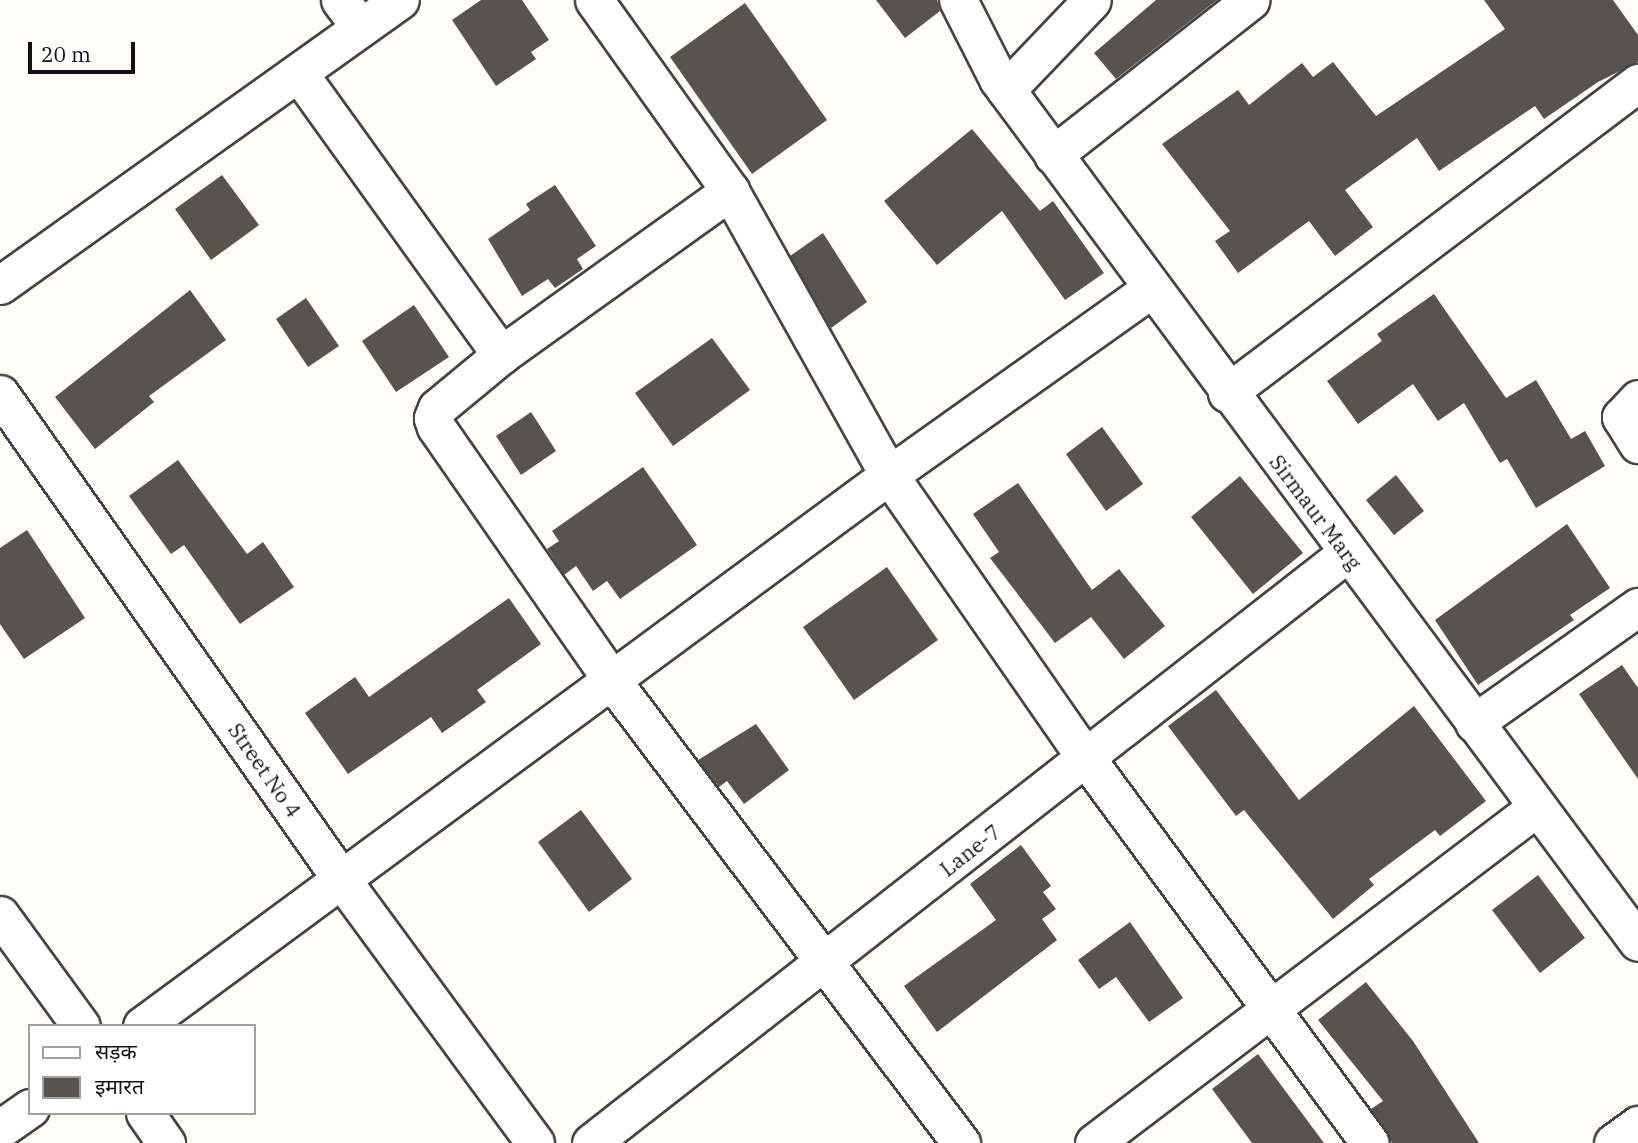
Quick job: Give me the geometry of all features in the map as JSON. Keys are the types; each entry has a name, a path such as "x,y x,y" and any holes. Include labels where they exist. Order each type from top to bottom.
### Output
{"street":[{"path":"0,285 300,75 350,13 400,0"},
{"path":"594,0 730,191 889,475 1086,758 1272,1005 1370,1143"},
{"name":"Sirmaur Marg","path":"958,0 1002,84 1053,155 1227,393 1638,942"},
{"path":"1002,84 1092,0"},
{"path":"1053,155 1251,0"},
{"path":"300,75 501,355"},
{"path":"1227,393 1638,83"},
{"path":"730,191 501,355 438,408 433,418 613,682 961,1143"},
{"path":"145,1024 613,682 889,475 1150,289"},
{"name":"Street No 4","path":"0,394 342,880 535,1143"},
{"path":"1638,399 1621,416 1638,444"},
{"name":"Lane-7","path":"591,1143 825,964 1347,553"},
{"path":"1474,723 1638,607"},
{"path":"1094,1143 1272,1005 1537,807"},
{"path":"0,915 81,1024"},
{"path":"0,1129 28,1109"},
{"path":"146,1115 166,1143"},
{"path":"1613,1143 1638,1125"}],"building":[{"path":"481,0 522,0 549,40 531,52 536,59 496,86 452,20"},
{"path":"876,0 937,0 940,11 905,38"},
{"path":"1156,0 1217,0 1116,79 1094,53"},
{"path":"1484,0 1613,0 1638,35 1638,62 1598,82 1544,119 1535,106 1439,171 1417,138 1345,190 1373,227 1335,256 1309,221 1238,273 1215,241 1230,231 1162,144 1238,90 1249,105 1302,63 1313,77 1333,62 1376,116 1505,29"},
{"path":"745,3 827,120 752,174 670,57"},
{"path":"972,129 1040,211 1053,201 1104,273 1065,300 1002,211 937,265 884,201"},
{"path":"222,175 259,225 211,260 175,209"},
{"path":"555,185 596,246 577,259 583,269 555,288 548,279 522,296 488,239 530,210 526,204"},
{"path":"823,233 867,302 831,328 790,256"},
{"path":"190,290 226,340 149,396 154,402 95,449 55,397"},
{"path":"1434,294 1506,398 1536,380 1571,439 1585,431 1605,466 1536,508 1507,459 1500,463 1464,403 1438,421 1413,384 1358,424 1327,381 1382,341 1377,334"},
{"path":"306,298 339,346 308,367 276,319"},
{"path":"414,305 449,357 396,392 362,341"},
{"path":"712,338 750,390 673,446 635,393"},
{"path":"531,412 556,451 521,475 496,436"},
{"path":"1102,427 1143,484 1106,511 1066,454"},
{"path":"178,460 247,554 263,542 294,587 240,624 184,545 171,554 129,496"},
{"path":"643,467 697,545 620,599 607,581 593,591 576,566 564,575 547,549 559,541 552,531"},
{"path":"1396,475 1424,511 1394,535 1366,500"},
{"path":"1240,476 1303,553 1253,594 1191,517"},
{"path":"1018,483 1092,590 1119,569 1165,626 1124,659 1091,617 1055,643 990,558 999,552 973,514"},
{"path":"1567,524 1610,588 1570,615 1574,620 1478,685 1435,620"},
{"path":"27,530 85,618 24,659 0,624 0,548"},
{"path":"887,567 938,640 854,700 803,627"},
{"path":"509,598 541,644 477,690 486,702 442,733 431,717 348,774 305,713 355,677 369,697"},
{"path":"1622,665 1638,688 1638,779 1579,694"},
{"path":"1216,690 1299,800 1414,706 1486,801 1440,836 1435,830 1369,879 1374,885 1333,919 1244,810 1236,816 1168,726"},
{"path":"756,724 789,770 744,804 727,781 719,787 698,760"},
{"path":"581,810 632,879 589,912 538,842"},
{"path":"1021,845 1051,886 1043,892 1056,909 1042,919 1057,940 937,1032 904,986 996,920 970,884"},
{"path":"1538,875 1585,938 1540,973 1492,910"},
{"path":"1130,922 1183,998 1149,1022 1116,977 1099,989 1078,960"},
{"path":"1366,982 1413,1041 1479,1143 1392,1143 1371,1109 1383,1101 1318,1020"},
{"path":"1258,1054 1324,1143 1252,1143 1212,1089"}]}
